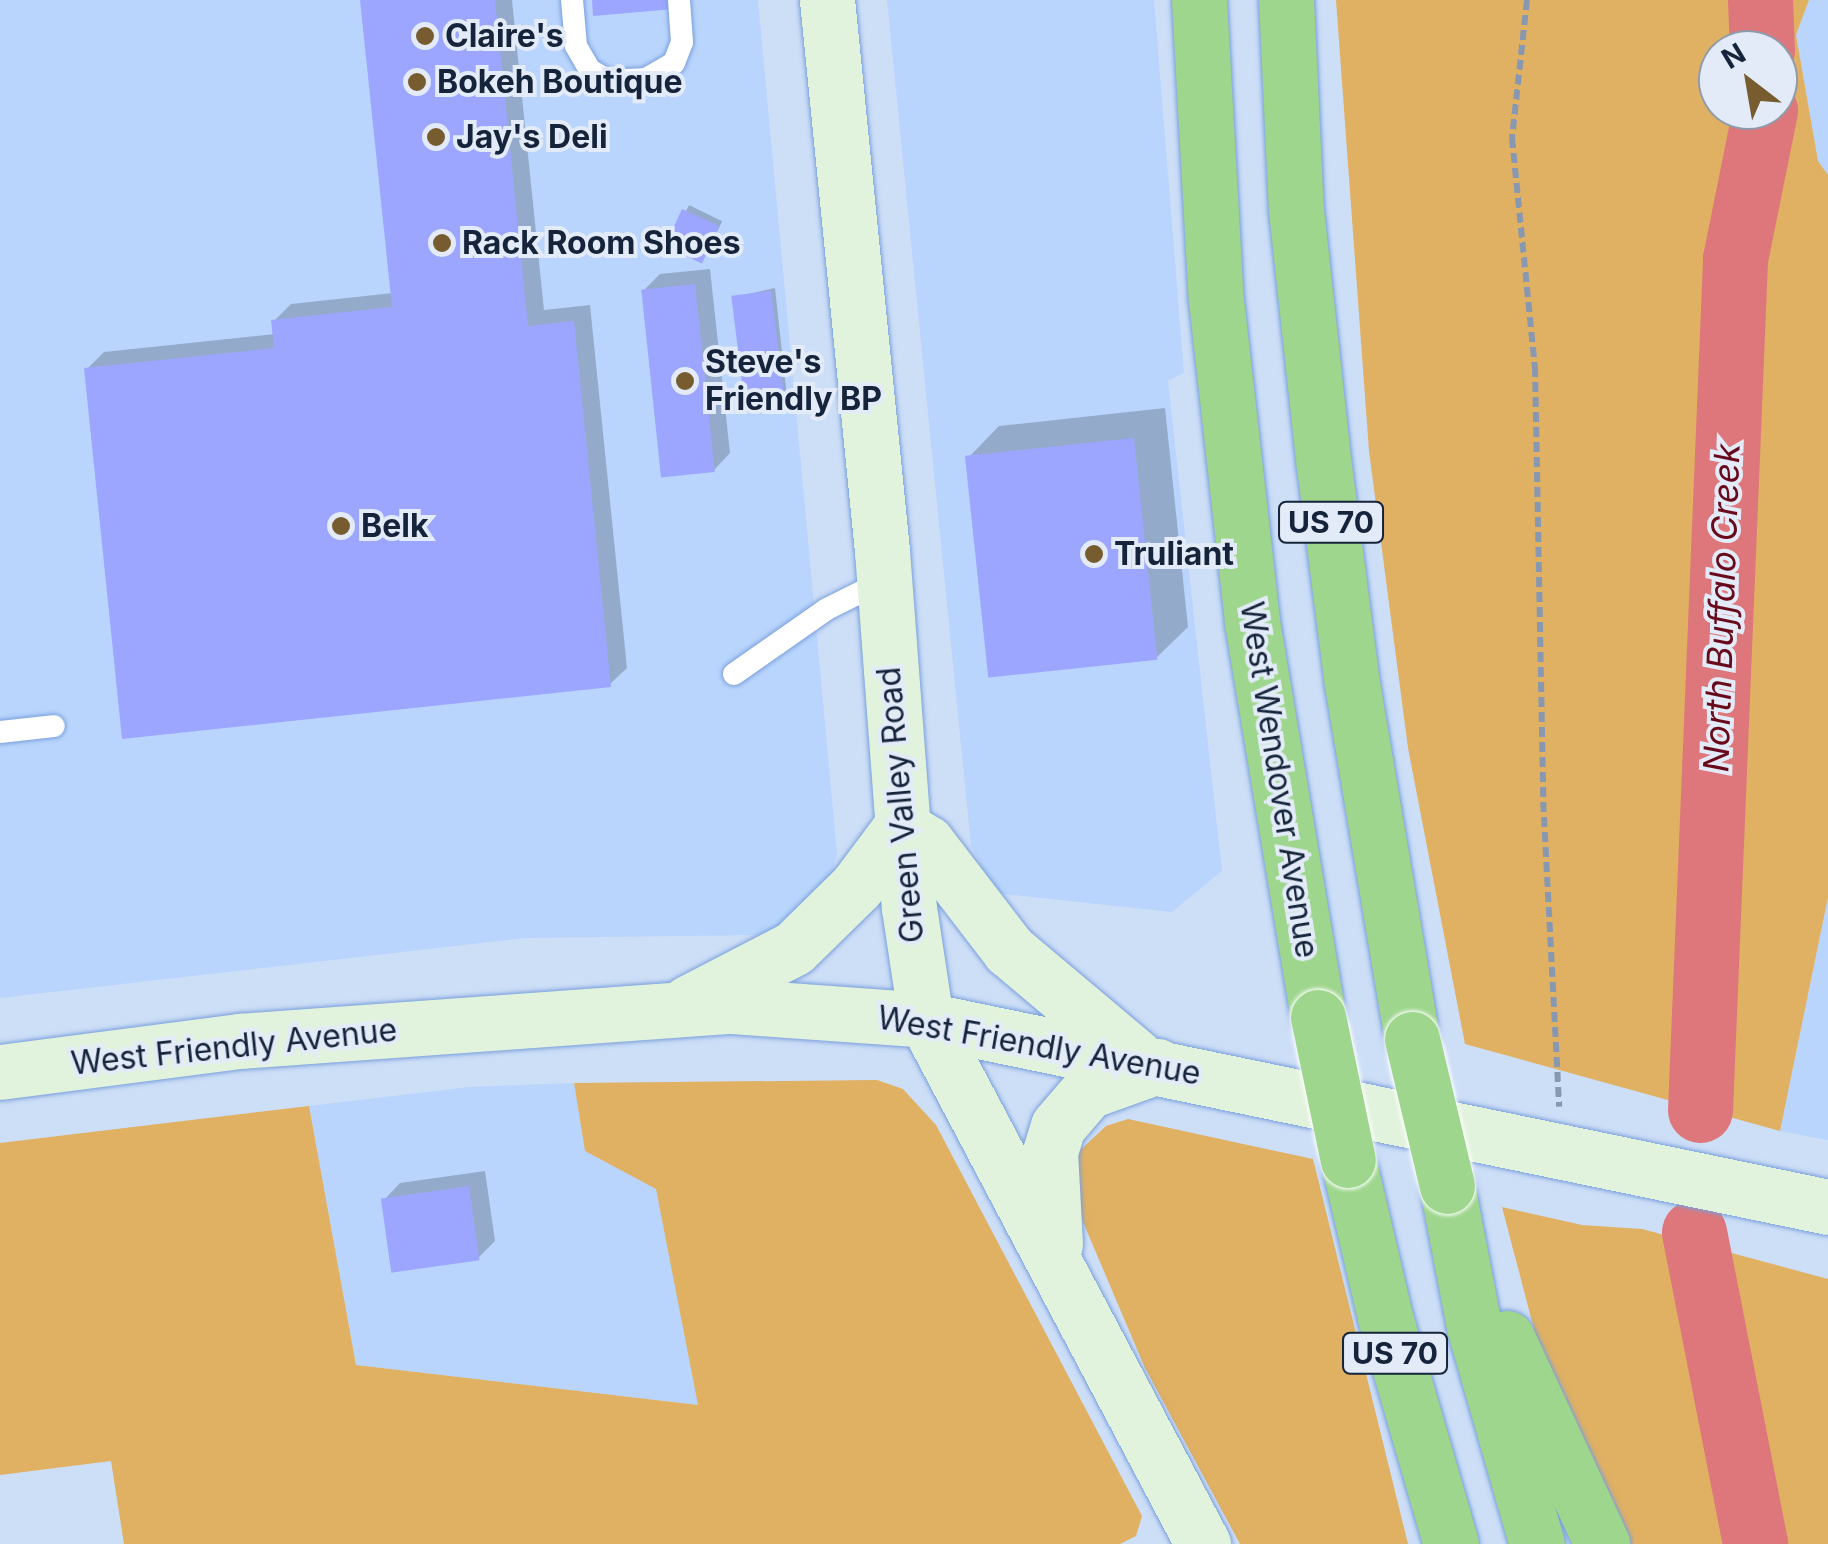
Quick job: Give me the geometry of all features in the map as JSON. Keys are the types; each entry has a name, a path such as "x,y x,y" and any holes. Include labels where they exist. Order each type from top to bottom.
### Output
{"highway":[{"name":"West Wendover Avenue","path":"1199,0 1216,300 1249,603 1318,1017 1348,1160 1384,1317 1451,1544"},
{"name":"US 70","path":"1286,0 1296,210 1352,684 1412,1040 1450,1199 1474,1326 1537,1544"},
{"path":"1450,1199 1602,1544"}],"main road":[{"name":"Green Valley Road","path":"827,0 883,581 901,827 926,1020 1203,1544"},
{"path":"670,1010 794,948 858,886 901,827 926,843 1004,946 1152,1064 1088,1092 1058,1126 1050,1152 1057,1267"},
{"name":"West Friendly Avenue","path":"0,1072 240,1042 732,1006 926,1020 1828,1206"}],"lane":[{"path":"572,0 576,46 590,70 609,81 646,79 674,63 682,42 680,0"},
{"path":"734,674 828,609 883,581"},
{"path":"0,732 54,726"}],"path":[{"path":"1527,0 1512,138 1535,367 1544,817 1561,1148"}],"shaded area":[{"path":"0,0 758,0 837,853 831,878 784,927 760,935 526,938 0,998"},
{"path":"887,0 1154,0 1184,373 1168,381 1222,871 1172,912 995,893 971,846"},
{"path":"1336,0 1809,0 1798,30 1698,30 1698,130 1798,130 1798,46 1818,161 1828,175 1828,897 1780,1131 1465,1044 1408,748 1369,451"},
{"path":"1809,0 1828,0 1828,175 1818,162 1798,30"},
{"path":"1828,897 1828,1140 1780,1131"},
{"path":"877,1080 903,1089 936,1125 1142,1516 1136,1536 1120,1544 124,1544 111,1461 0,1475 0,1143 309,1106 356,1365 698,1405 656,1189 585,1151 574,1083"},
{"path":"574,1083 585,1151 656,1188 699,1405 356,1365 309,1106 469,1087"},
{"path":"1128,1119 1313,1159 1408,1544 1240,1544 1145,1368 1069,1189 1073,1157 1106,1126"},
{"path":"1502,1207 1582,1225 1642,1229 1828,1279 1828,1544 1628,1544 1540,1352"}],"building":[{"path":"360,0 495,0 528,326 574,321 611,687 122,739 84,368 274,348 271,320 392,307"},
{"path":"592,0 673,0 674,9 593,16"},
{"path":"682,209 719,226 702,263 665,246"},
{"path":"695,284 715,472 661,478 641,290"},
{"path":"771,291 785,404 745,409 731,296"},
{"path":"1134,438 1157,660 988,678 965,456"},
{"path":"469,1186 479,1260 391,1273 381,1198"}],"waterway":[{"name":"North Buffalo Creek","path":"1760,0 1761,30"},
{"name":"North Buffalo Creek","path":"1700,1110 1735,259 1761,130"},
{"name":"North Buffalo Creek","path":"1694,1232 1755,1544"}],"place":[{"name":"Claire's","path":"425,36"},
{"name":"Bokeh Boutique","path":"417,82"},
{"name":"Jay's Deli","path":"436,137"},
{"name":"Rack Room Shoes","path":"442,243"},
{"name":"Steve's Friendly BP","path":"685,381"},
{"name":"Belk","path":"341,526"},
{"name":"Truliant","path":"1094,554"}]}
